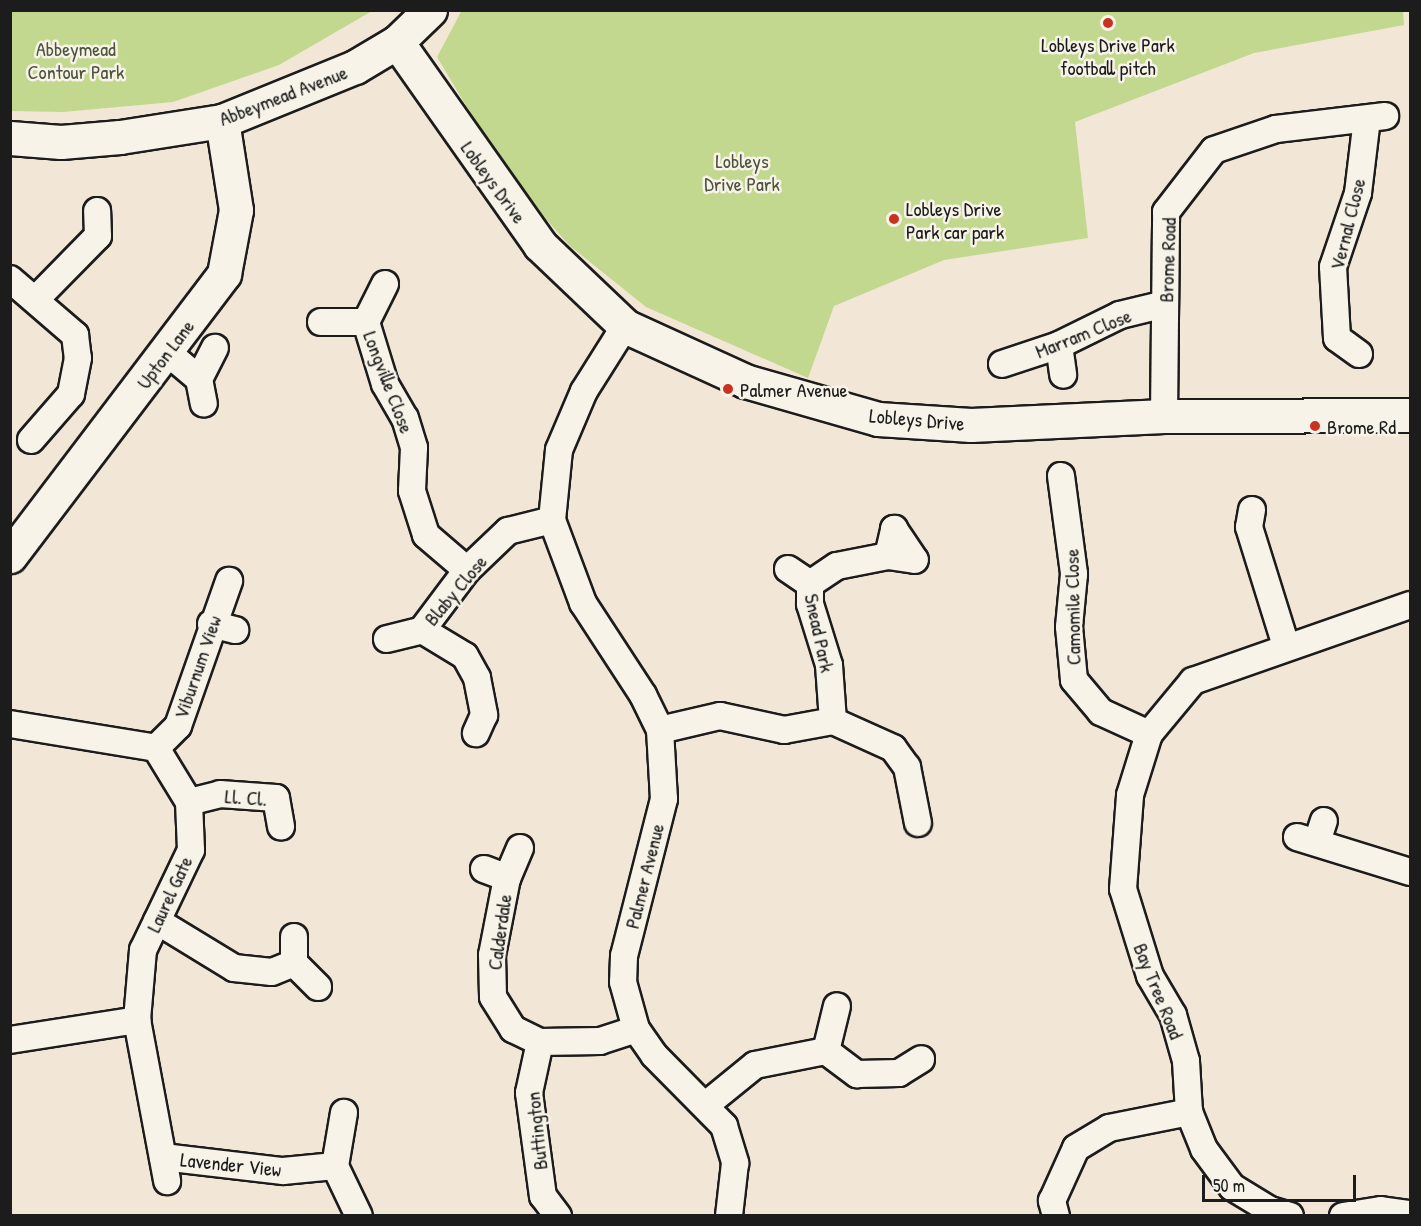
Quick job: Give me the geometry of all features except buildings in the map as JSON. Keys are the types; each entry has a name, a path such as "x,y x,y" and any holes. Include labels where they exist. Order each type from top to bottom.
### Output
{"street":[{"name":"Abbeymead Avenue","path":"10,138 61,142 120,137 222,122 327,81 397,42 430,10"},
{"name":"Lobleys Drive","path":"397,42 540,245 625,326 745,381 878,419 971,425 1164,416 1410,415"},
{"name":"Brome Road","path":"1164,416 1166,212 1214,150 1276,129 1376,117"},
{"name":"Vernal Close","path":"1359,354 1338,338 1333,267 1358,193 1376,117"},
{"name":"Upton Lane","path":"10,556 224,274 236,210 222,122"},
{"path":"37,298 98,236 97,211"},
{"path":"10,279 37,298 75,335 78,358 71,394 31,440"},
{"name":"Longville Close","path":"385,284 366,322 386,384 405,418 414,448 412,491 426,536 467,570"},
{"name":"Marram Close","path":"1002,364 1059,345 1120,315 1165,304"},
{"path":"321,321 366,322"},
{"name":"Palmer Avenue","path":"625,326 584,392 559,450 552,520 584,603 643,694 660,730 664,799 624,956 623,982 636,1029 654,1055 707,1104 724,1126 735,1163 729,1215"},
{"path":"1059,345 1063,375"},
{"path":"167,352 202,392 214,348"},
{"name":"Camomile Close","path":"1060,476 1061,544 1074,574 1069,627 1074,680 1101,712 1149,734"},
{"path":"1252,510 1249,527 1286,646"},
{"name":"Blaby Close","path":"387,639 422,630 467,570 508,531 552,520"},
{"name":"Snead Park","path":"833,721 829,665 810,604 810,584 837,566 888,556 915,560"},
{"path":"788,569 810,584"},
{"name":"Viburnum View","path":"156,748 178,726 211,624 229,581"},
{"name":"Bay Tree Road","path":"1290,1215 1270,1210 1232,1187 1204,1149 1189,1112 1186,1061 1173,1015 1150,976 1123,889 1130,795 1149,734 1193,681 1286,646 1410,604"},
{"path":"211,624 235,630"},
{"path":"422,630 465,656 477,678 480,724"},
{"path":"660,730 720,716 784,730 833,721 893,748 907,767 916,810"},
{"path":"10,724 156,748"},
{"name":"Laurel Gate","path":"156,748 189,802 191,850 143,950 137,1020 165,1169"},
{"name":"Ll. Cl.","path":"189,802 220,794 282,810"},
{"path":"1313,833 1410,872"},
{"name":"Calderdale","path":"520,848 496,874 492,997 513,1029 540,1042 591,1042 636,1029"},
{"path":"157,921 234,968 272,972 294,963"},
{"path":"294,937 294,963 318,987"},
{"path":"826,1051 837,1006"},
{"path":"10,1040 137,1020"},
{"name":"Buttington","path":"540,1042 529,1093 543,1196 558,1215"},
{"path":"707,1104 755,1065 826,1051 858,1074 898,1084 921,1059"},
{"path":"1056,1215 1052,1201 1076,1148 1109,1128 1189,1112"},
{"path":"344,1113 335,1166 359,1215"},
{"name":"Lavender View","path":"165,1169 283,1171 335,1166"},
{"path":"1343,1215 1381,1210 1410,1214"}],"green space":[{"name":"Abbeymead Contour Park","path":"11,10 372,11 279,65 173,102 63,112 11,111"},
{"name":"Lobleys Drive Park","path":"462,10 1403,10 1404,25 1254,53 1075,122 1088,238 944,260 834,306 808,378 646,307 570,246 510,179 437,57"}],"place":[{"name":"Lobleys Drive Park football pitch","path":"1108,23"},
{"name":"Lobleys Drive Park car park","path":"894,219"},
{"name":"Palmer Avenue","path":"728,389"},
{"name":"Brome Rd","path":"1315,426"}]}
